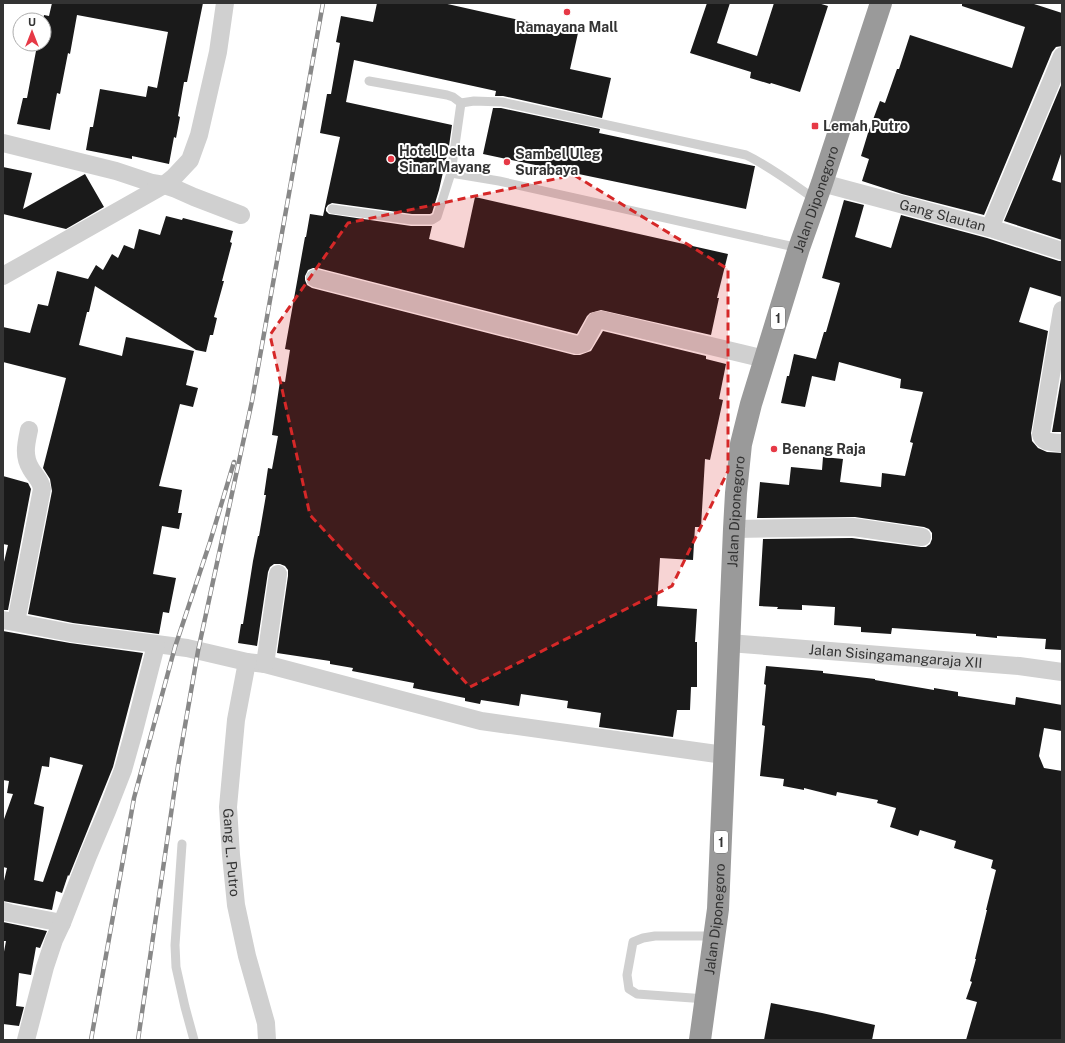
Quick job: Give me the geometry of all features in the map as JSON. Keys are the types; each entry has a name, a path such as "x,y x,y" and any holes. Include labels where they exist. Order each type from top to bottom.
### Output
{"highway":[{"name":"Jalan Diponegoro","path":"700,1040 718,909 734,529 741,444 751,404 799,248 881,3"}],"street":[{"path":"3,276 170,187 174,177 190,160 200,135 218,52 225,3"},
{"path":"990,228 1062,56"},
{"path":"3,143 116,171 152,183 170,187 241,215"},
{"name":"Gang Slautan","path":"819,191 990,228 1062,251"},
{"path":"315,278 577,345 584,343 596,321 602,320 765,359"},
{"path":"1062,310 1059,347 1041,434 1041,437 1048,442 1062,443"},
{"path":"29,430 26,441 25,455 30,468 41,484 42,488 9,621 71,633 187,648 246,662 265,664 481,721 724,755"},
{"path":"734,529 853,527 922,537"},
{"path":"265,664 278,574"},
{"name":"Jalan Sisingamangaraja XII","path":"729,643 1018,666 1062,672"},
{"path":"26,1040 51,950 88,856 108,811 123,770 156,645"},
{"name":"Gang L. Putro","path":"246,662 236,720 228,808 236,905 247,956 266,1023 267,1040"},
{"path":"3,911 10,914 62,923"}],"lane":[{"path":"369,81 447,95 453,97 461,103 474,101 502,102 746,155 759,161 782,176 819,191"},
{"path":"332,209 412,220 432,220 437,217 451,173 461,103"},
{"path":"451,173 499,181 799,248"},
{"path":"182,844 175,945 176,967 194,1040"},
{"path":"706,999 637,994 629,989 627,975 633,942 654,936 714,936"}],"highlighted area":[{"path":"574,175 728,269 728,471 672,586 470,687 310,515 270,335 348,223"}],"building":[{"path":"52,3 203,3 187,82 184,82 178,116 180,117 176,138 174,137 169,164 132,156 132,159 86,150 90,127 93,127 100,89 146,97 148,86 157,88 168,32 77,15 70,54 68,53 60,94 57,93 50,130 17,124 23,98 27,98 36,52 52,52 52,12 50,12"},
{"path":"377,3 443,3 578,33 570,69 611,78 602,118 503,96 495,96 496,91 354,60 346,102 452,125 449,146 432,213 412,214 332,203 326,208 326,211 329,214 411,226 432,226 429,239 464,248 475,197 728,254 717,298 719,298 711,335 601,310 590,313 587,316 577,334 318,268 308,270 305,276 307,285 312,288 574,355 580,355 591,351 603,331 706,356 706,359 726,364 719,399 723,400 710,460 705,459 701,527 695,527 693,560 660,558 657,606 697,609 695,642 697,642 697,687 691,687 690,710 677,710 673,737 599,727 601,713 567,708 568,701 521,694 519,706 481,700 480,704 465,701 465,698 413,688 414,683 352,671 353,668 330,664 330,661 277,653 288,576 288,570 285,566 280,564 274,564 270,567 268,572 257,646 238,643 241,624 243,624 253,561 259,536 266,495 264,495 268,468 272,469 278,436 272,435 280,381 285,382 290,350 285,349 305,237 310,214 323,216 340,137 320,133 327,94 331,94 340,43 336,42 341,16 373,22"},
{"path":"707,3 730,3 717,43 757,56 774,3 818,3 828,6 800,92 750,78 751,72 690,53"},
{"path":"962,3 1031,3 1062,13 1062,46 1056,47 1052,52 984,215 902,194 862,181 869,159 861,156 868,133 880,101 885,103 897,69 899,69 910,35 1012,68 1025,27 962,6"},
{"path":"1062,83 1062,151 1052,180 1062,183 1062,240 1004,221"},
{"path":"493,108 501,108 600,129 599,133 755,166 746,209 483,154"},
{"path":"3,167 32,173 23,209 85,174 104,207 66,229 3,214"},
{"path":"844,200 864,205 855,237 891,248 901,215 987,238 1062,261 1062,297 1030,287 1019,322 1048,331 1031,433 1032,441 1038,448 1047,452 1062,453 1062,650 1045,649 1046,639 997,636 997,638 976,636 976,634 892,628 891,634 861,632 861,627 834,625 835,607 802,605 802,610 777,609 778,607 759,606 763,539 852,538 926,547 930,544 932,539 932,533 929,529 924,527 855,517 757,518 760,482 789,485 791,467 822,470 823,457 843,459 840,482 881,487 882,473 905,476 913,443 910,442 923,392 900,388 901,379 839,362 835,381 812,376 805,407 781,403 794,354 816,359 824,332 826,332 840,283 822,278"},
{"path":"166,216 182,220 183,218 233,231 230,242 232,243 222,281 224,281 214,317 217,318 213,335 210,335 206,352 196,350 95,286 79,345 122,356 126,337 194,351 186,385 198,388 193,407 180,404 159,486 182,490 178,513 182,513 179,529 162,526 153,574 176,578 169,613 163,612 159,634 73,623 28,614 52,491 50,479 43,468 66,378 3,362 3,327 30,333 38,304 48,306 57,271 88,279 96,265 103,270 112,254 118,258 124,245 134,249 139,229 160,235"},
{"path":"1062,373 1062,432 1052,432"},
{"path":"3,476 28,483 31,489 8,610 3,610 3,566 8,545 3,544"},
{"path":"3,631 70,643 143,653 113,767 62,893 56,891 52,910 3,901 3,885 7,868 3,867 3,822 13,794 7,793 9,781 3,780","holes":["50,757 83,765 43,882 34,880 44,807 34,804 42,766 49,767"]},
{"path":"766,666 823,671 823,673 875,679 934,690 934,688 958,692 958,696 1015,705 1016,697 1062,705 1062,731 1044,728 1039,756 1044,768 1062,771 1062,1040 966,1040 977,1002 966,999 972,982 970,981 996,870 991,868 993,860 954,848 956,841 920,830 918,836 890,827 896,808 877,803 878,800 837,792 836,796 804,788 804,790 783,786 784,779 760,776 765,726 762,725 766,685 764,684"},
{"path":"3,922 47,931 40,948 36,947 31,975 19,973 16,1006 24,1007 19,1026 3,1024 3,957 6,941 3,941"},
{"path":"771,1003 875,1025 872,1040 764,1040"}],"railway":[{"path":"138,1040 178,766 198,651 252,401 323,3"},
{"path":"91,1040 134,798 175,647 210,542 234,462"}],"place":[{"name":"Ramayana Mall","path":"567,12"},
{"name":"Lemah Putro","path":"815,126"},
{"name":"Hotel Delta Sinar Mayang","path":"391,159"},
{"name":"Sambel Uleg Surabaya","path":"507,162"},
{"name":"Benang Raja","path":"774,449"}]}
